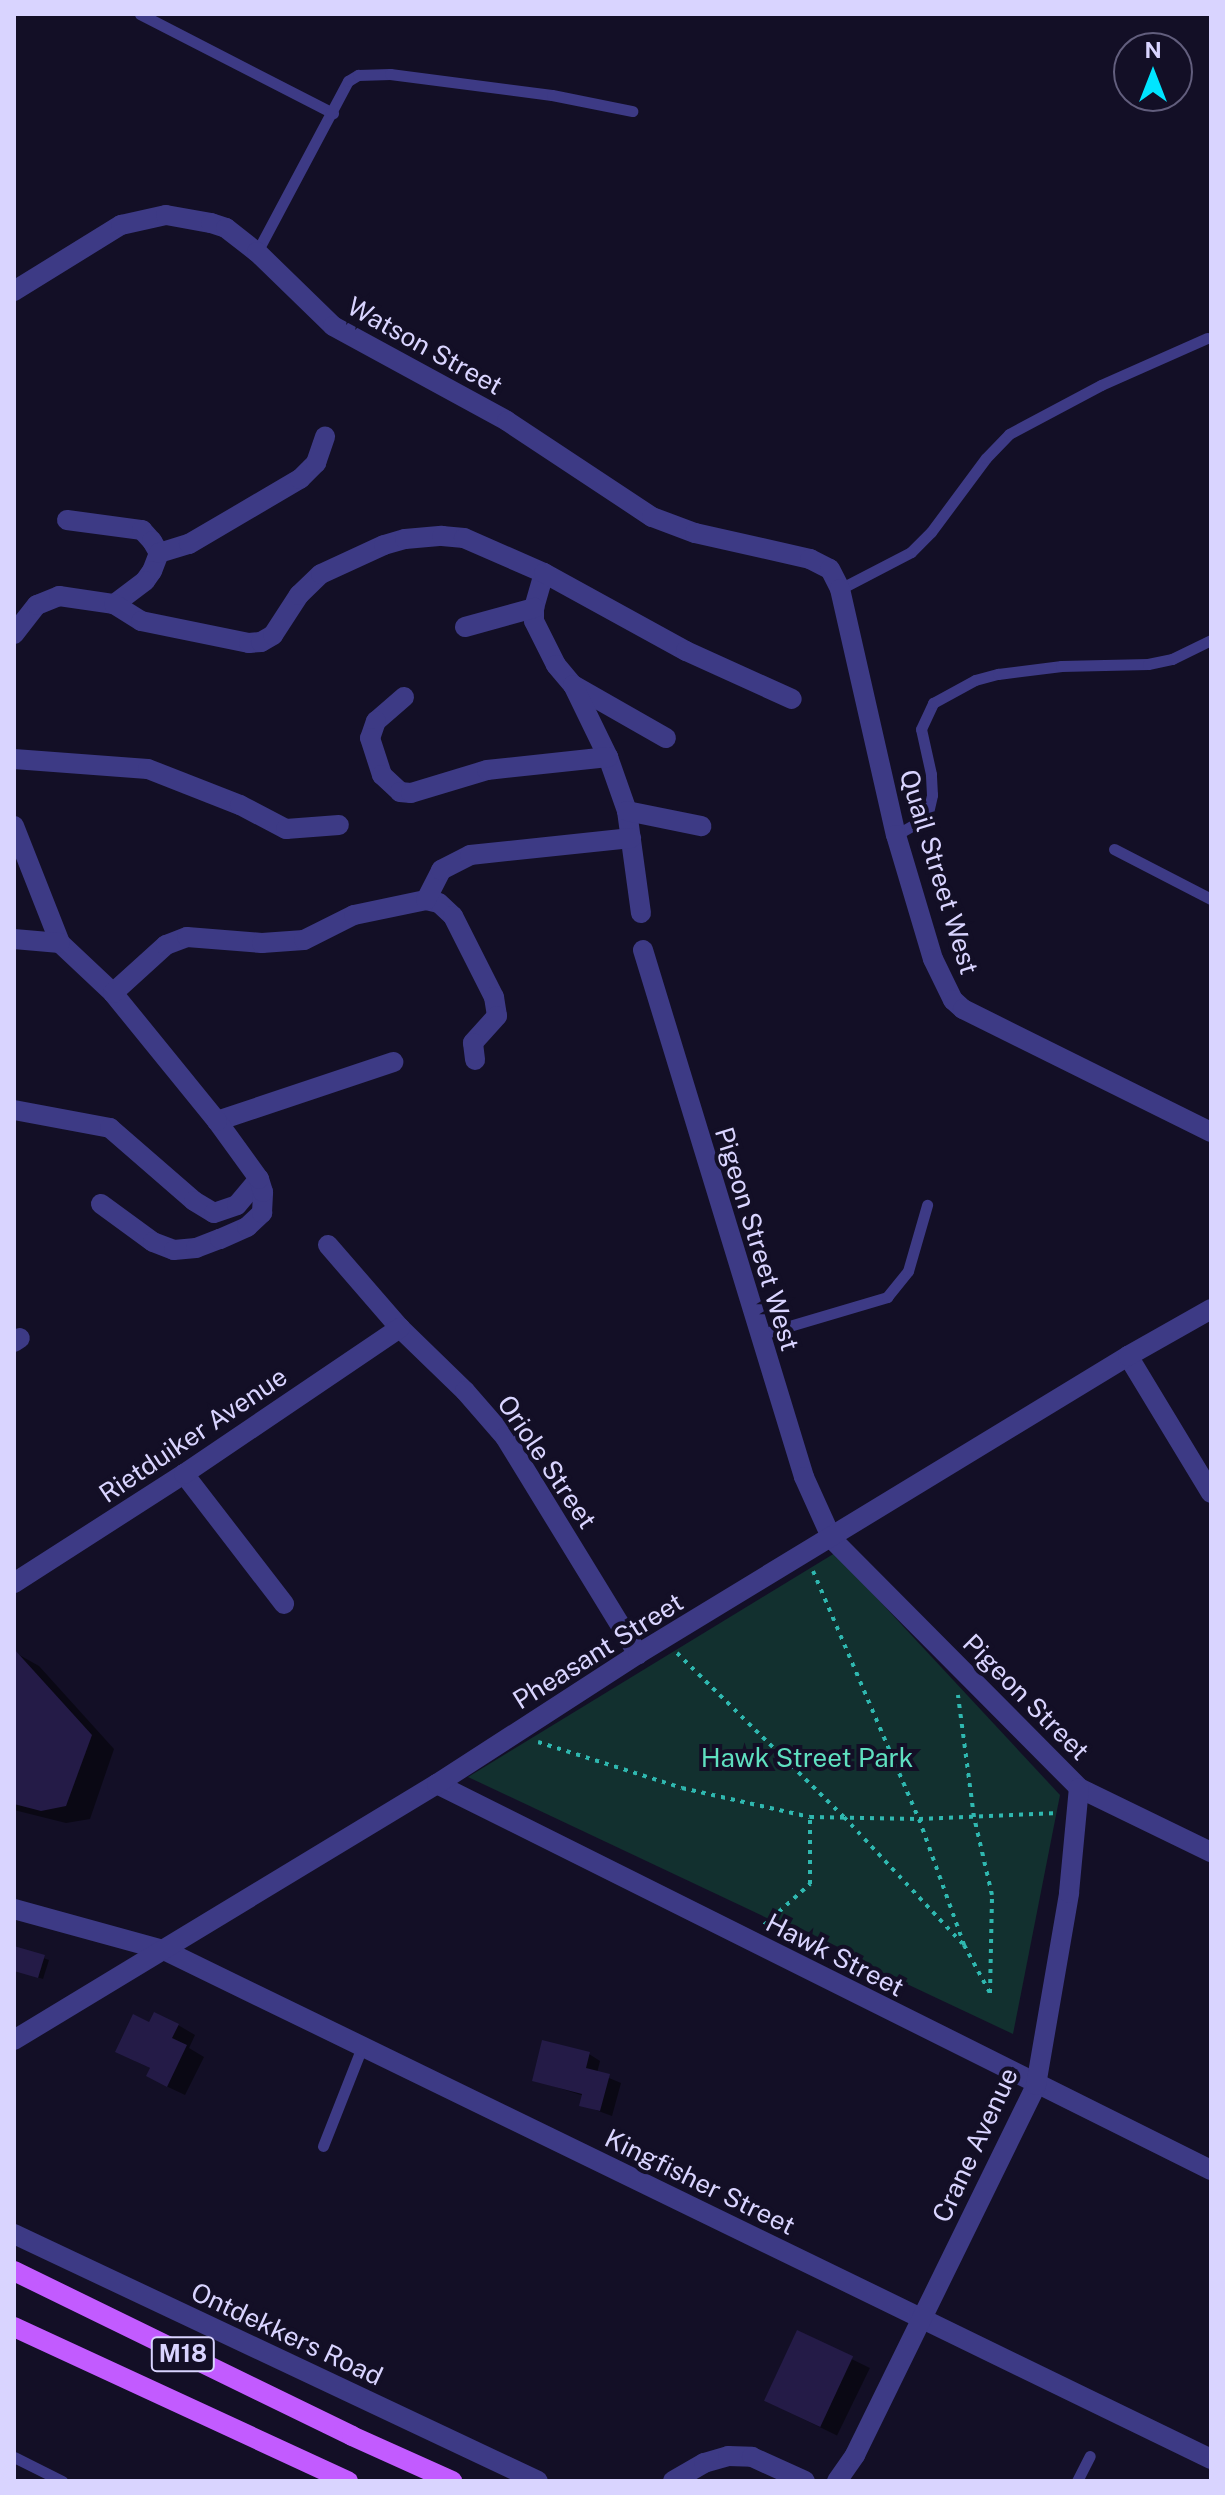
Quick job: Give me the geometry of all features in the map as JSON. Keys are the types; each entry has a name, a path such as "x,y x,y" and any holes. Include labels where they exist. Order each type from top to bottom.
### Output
{"main road":[{"name":"M18","path":"14,2271 352,2436 452,2481"},
{"name":"M18","path":"14,2327 348,2481"}],"street":[{"name":"Watson Street","path":"14,291 121,225 153,216 211,223 226,228 257,252 333,326 507,421 652,517 695,533 810,559 830,569"},
{"path":"114,604 145,581 159,553 189,544 300,479 316,463 325,437"},
{"path":"67,520 142,530 159,553"},
{"path":"14,634 27,616 48,598 114,604 141,621 249,643 273,635 299,595 321,574 364,552 405,539 464,538 544,573 686,651 792,699"},
{"name":"Quail Street West","path":"830,569 840,589 896,835 943,985 963,1009 1211,1132"},
{"path":"544,573 534,608 537,633 573,685 608,757 627,811 641,913"},
{"path":"465,627 534,608"},
{"path":"573,685 666,738"},
{"path":"404,697 376,721 370,738 382,775 400,792 411,793 487,770 608,757"},
{"path":"14,759 148,769 240,805 286,829 339,825"},
{"path":"627,811 701,826"},
{"path":"14,826 60,943 113,993 217,1121 259,1179 264,1198 260,1218 220,1239 185,1250 153,1242 101,1204"},
{"path":"426,900 441,870 470,855 631,838"},
{"path":"113,993 166,945 181,937 292,942 304,940 354,915 426,900 439,903 453,916 494,997 497,1016 473,1043 475,1060"},
{"path":"14,939 60,943"},
{"name":"Pigeon Street West","path":"643,950 804,1477 832,1539"},
{"path":"217,1121 393,1062"},
{"path":"14,1110 110,1128 194,1201 214,1213 237,1205 259,1179"},
{"name":"Oriole Street","path":"328,1245 400,1328 465,1391 505,1437 638,1654"},
{"name":"Pheasant Street","path":"14,2040 166,1951 223,1912 437,1784 638,1654 832,1539 1128,1356 1211,1309"},
{"name":"Rietduiker Avenue","path":"14,1583 184,1474 400,1328"},
{"path":"1128,1356 1211,1493"},
{"path":"184,1474 284,1604"},
{"name":"Pigeon Street","path":"832,1539 1079,1788 1211,1852"},
{"name":"Hawk Street","path":"437,1784 1211,2170"},
{"name":"Crane Avenue","path":"837,2481 855,2455 1036,2085 1069,1893 1079,1788"},
{"name":"Kingfisher Street","path":"14,1909 166,1951 1211,2459"},
{"name":"Ontdekkers Road","path":"14,2234 538,2481"},
{"name":"Crane Avenue","path":"849,2481 855,2455"},
{"path":"673,2481 704,2463 728,2456 752,2457 805,2481"}],"lane":[{"path":"140,14 333,113"},
{"path":"257,252 348,81 370,73 552,95 632,111"},
{"path":"840,589 911,552 931,532 986,458 1009,434 1101,385 1207,338"},
{"path":"896,835 927,817 932,795 931,774 921,729 933,703 975,680 998,674 1061,666 1148,664 1172,659 1211,640"},
{"path":"1114,849 1211,899"},
{"path":"759,1335 887,1297 900,1286 908,1271 927,1205"},
{"path":"323,2146 362,2047"},
{"path":"1077,2481 1090,2456"},
{"path":"14,2457 62,2481"},
{"path":"29,2481 30,2466"}],"path":[{"path":"806,1554 919,1819 964,1945 990,1993 992,1895 974,1817 954,1662"},
{"path":"663,1639 844,1817 964,1945"},
{"path":"514,1734 682,1788 810,1817 919,1819 1077,1812"},
{"path":"747,1940 810,1884 810,1817"}],"green space":[{"name":"Hawk Street Park","path":"835,1553 1060,1795 1013,2034 468,1777"}],"building":[{"path":"14,1649 92,1735 66,1806 41,1811 14,1804"},
{"path":"14,1946 45,1955 38,1978 14,1971"},
{"path":"154,2012 179,2024 172,2038 187,2045 167,2087 146,2076 150,2068 115,2052 133,2014 149,2022"},
{"path":"542,2040 590,2052 586,2068 610,2074 600,2111 579,2106 582,2094 532,2081"},
{"path":"797,2330 853,2356 820,2427 764,2401"}]}
